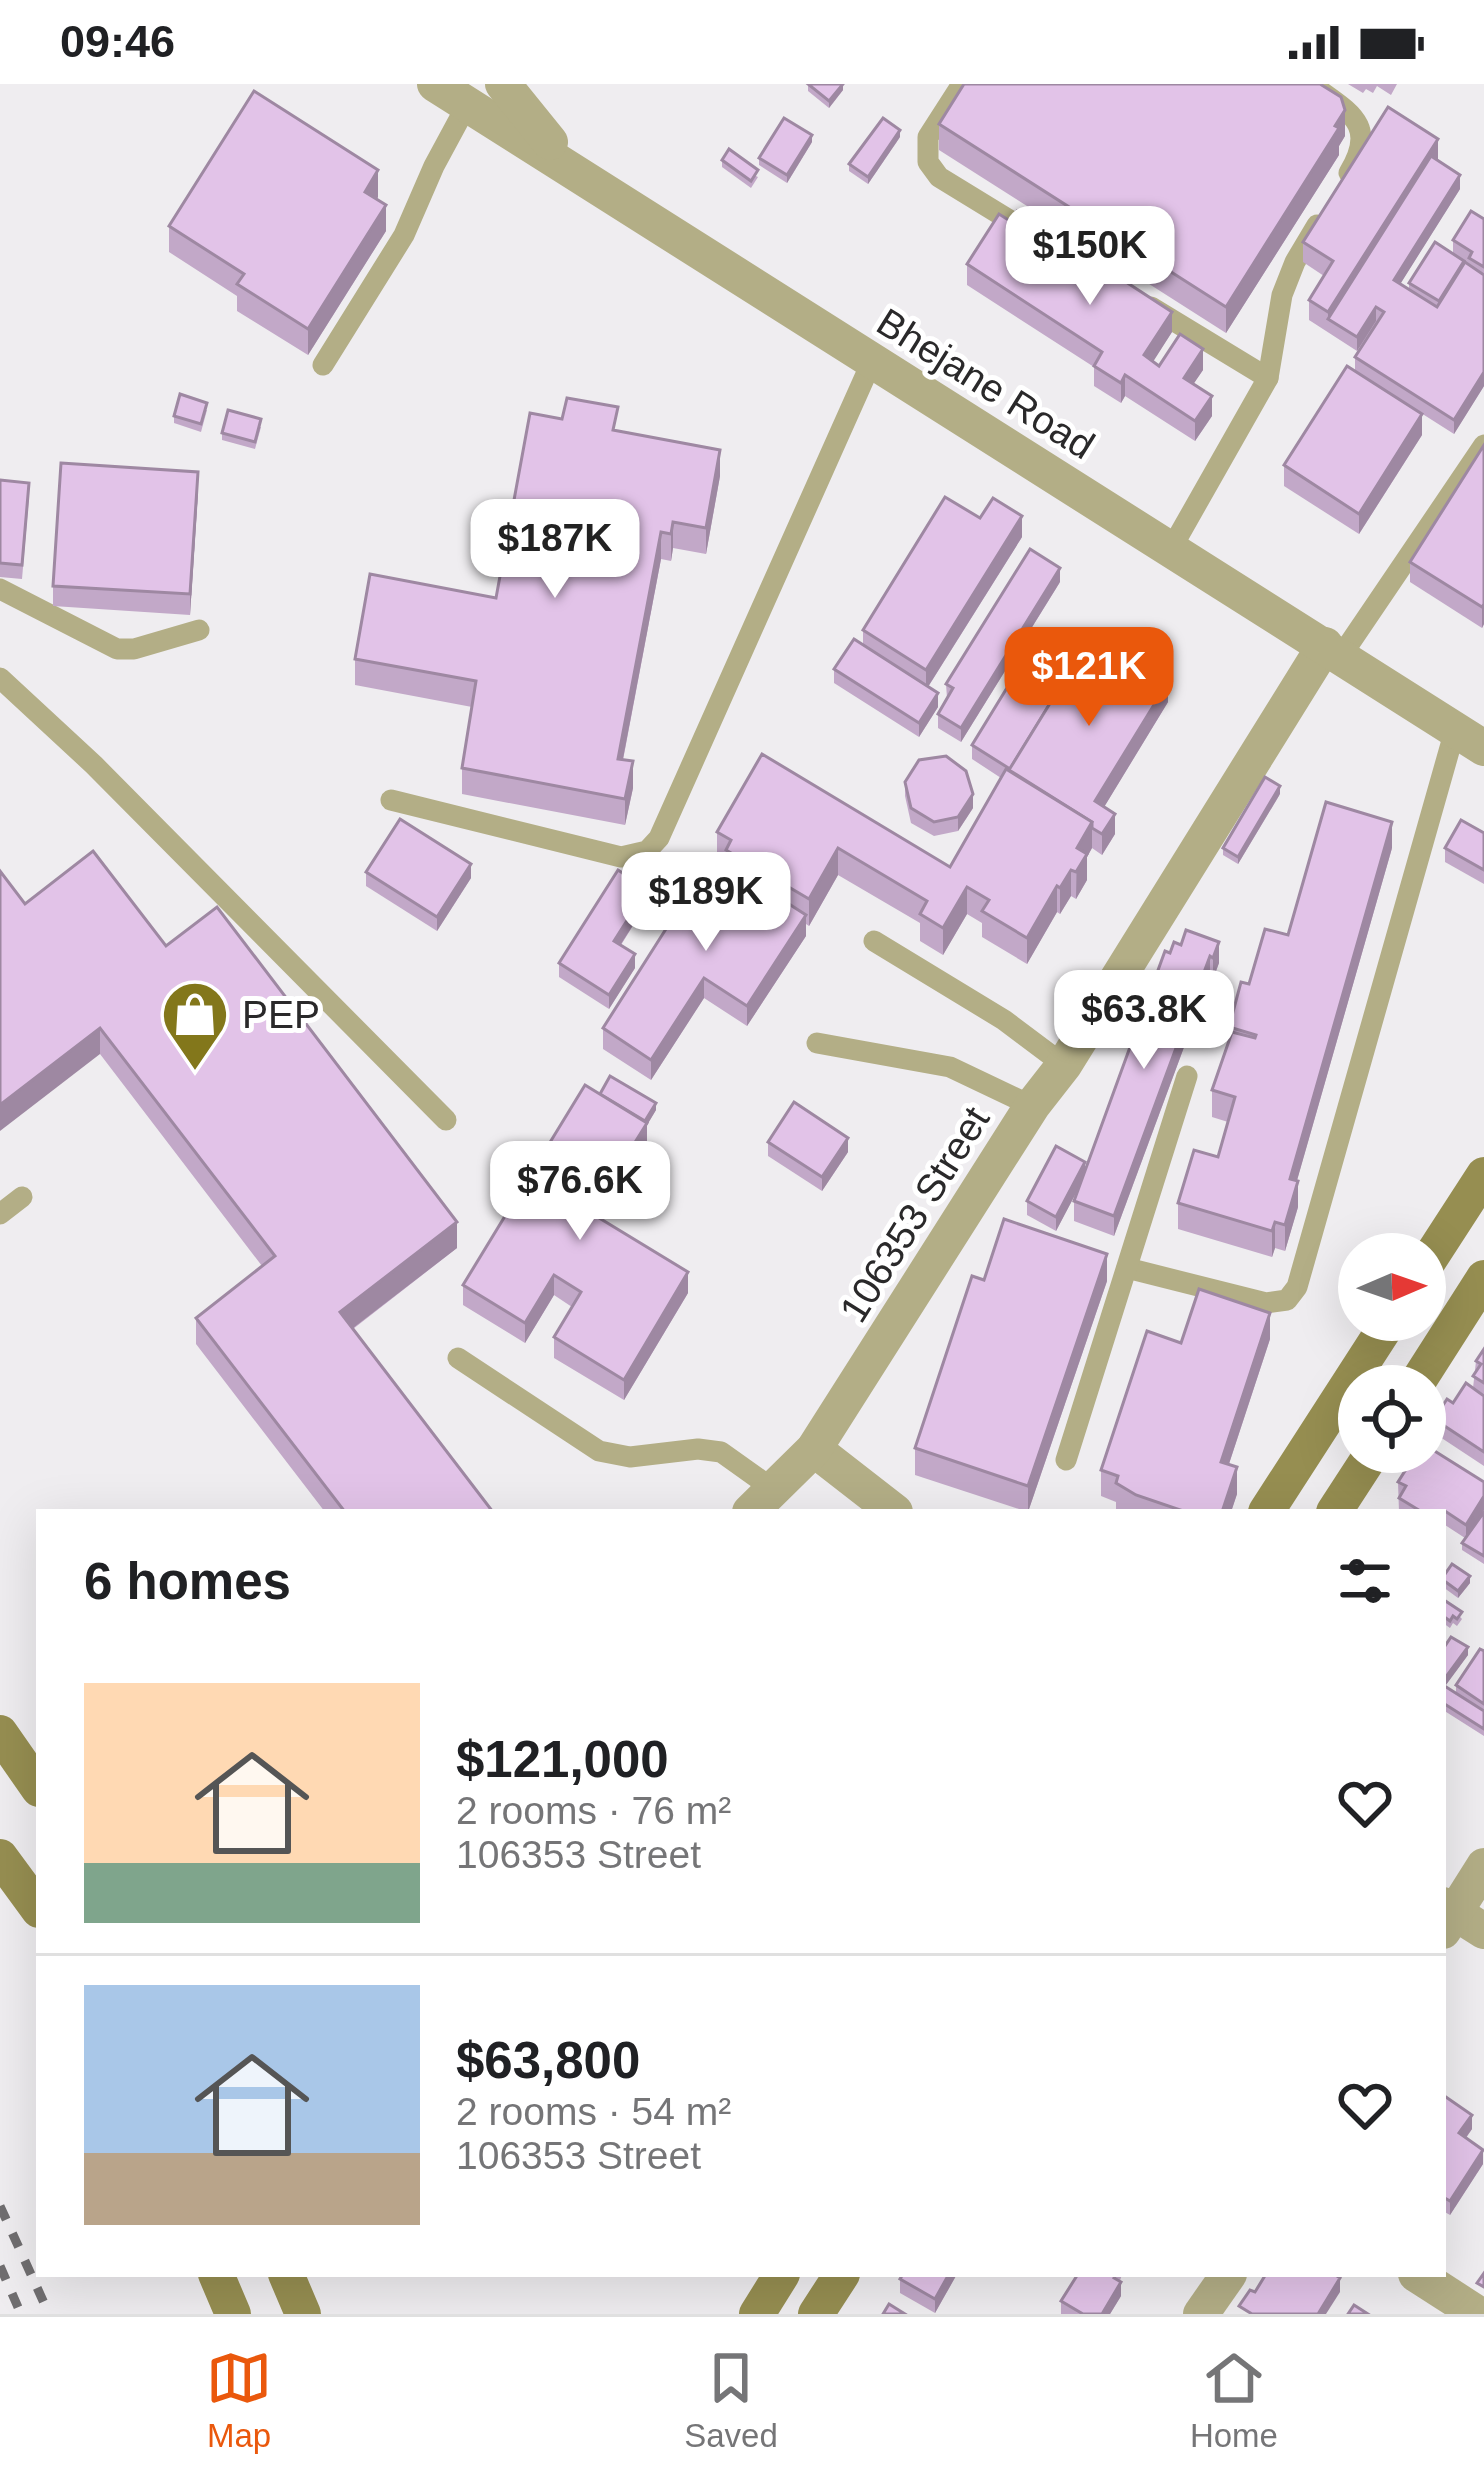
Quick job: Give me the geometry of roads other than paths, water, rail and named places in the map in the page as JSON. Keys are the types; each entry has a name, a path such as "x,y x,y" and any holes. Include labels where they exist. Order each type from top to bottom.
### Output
{"main road":[{"path":"1446,1233 1484,1174"},
{"path":"1428,1365 1484,1278"},
{"path":"1268,1509 1376,1341"},
{"path":"1336,1509 1359,1473"},
{"path":"0,1733 36,1785"},
{"path":"0,1857 36,1906"},
{"path":"218,2277 233,2314"},
{"path":"287,2277 303,2314"},
{"path":"757,2314 780,2277"},
{"path":"816,2314 840,2277"}],"street":[{"path":"503,84 531,123 592,185"},
{"name":"Bhejane Road","path":"446,90 1470,739"},
{"name":"106353 Street","path":"762,1501 814,1450 1032,1106 1064,1065 1333,651"},
{"path":"814,1450 891,1509"},
{"path":"1456,1920 1484,1866"},
{"path":"1202,2314 1226,2277"},
{"path":"1421,2277 1478,2314"}],"lane":[{"path":"962,84 928,137 932,170 1055,248"},
{"path":"1171,549 1268,378 1287,280 1360,154 1361,128 1353,116 1311,84"},
{"path":"323,365 404,236 434,166 446,90"},
{"path":"1132,295 1268,378"},
{"path":"391,800 621,857 647,851 659,838 872,361"},
{"path":"1333,651 1484,445"},
{"path":"0,589 117,649 134,649 199,630"},
{"path":"0,678 94,765 446,1120"},
{"path":"1126,1268 1266,1303 1287,1300 1297,1287 1470,739"},
{"path":"874,940 1004,1020 1064,1065"},
{"path":"818,1043 950,1067 1032,1106"},
{"path":"1066,1460 1187,1076"},
{"path":"0,1214 22,1197"},
{"path":"458,1358 599,1451 630,1457 698,1449 721,1452 762,1501"}],"railway":[{"path":"0,2206 49,2314"},
{"path":"0,2266 21,2314"}],"place":[{"name":"PEP","path":"195,1073"}]}
